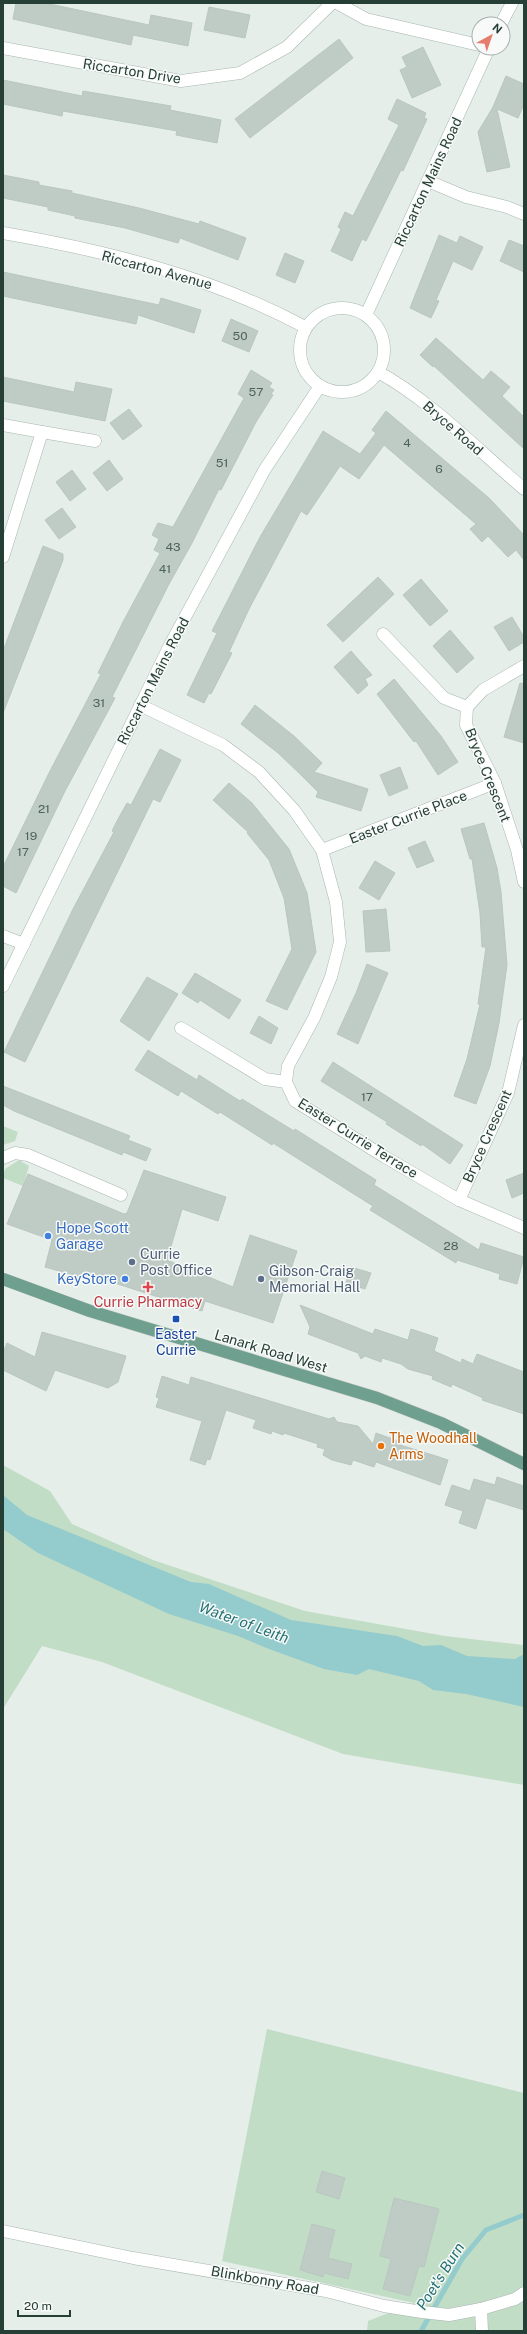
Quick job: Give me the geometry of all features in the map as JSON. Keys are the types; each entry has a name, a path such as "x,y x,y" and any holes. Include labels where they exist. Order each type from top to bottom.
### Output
{"main road":[{"name":"Lanark Road West","path":"3,1279 90,1311 377,1398 441,1423 524,1464"}],"street":[{"name":"Riccarton Drive","path":"3,48 181,81 240,73 287,47 332,3"},
{"path":"337,3 366,19 471,44"},
{"path":"506,16 512,3"},
{"name":"Riccarton Mains Road","path":"366,315 485,56"},
{"path":"428,181 466,197 507,207 524,214"},
{"name":"Riccarton Avenue","path":"3,233 37,239 185,275 227,290 305,327"},
{"path":"334,309 354,309 366,315 375,324 382,335 385,347 384,360 370,383 358,390 345,393 332,392 309,378 302,366 299,352 305,327 316,317 334,309"},
{"name":"Bryce Road","path":"378,372 423,402 524,489"},
{"name":"Riccarton Mains Road","path":"3,986 174,638 264,469 320,386"},
{"path":"3,425 95,441"},
{"path":"3,557 42,432"},
{"path":"383,634 444,698 467,707 483,690 524,666"},
{"path":"140,705 223,745 259,772 294,810 322,850 336,902 340,942 331,977 314,1018 288,1066 286,1082 265,1079 181,1028"},
{"name":"Bryce Crescent","path":"467,707 466,725 495,783 517,850 524,882"},
{"name":"Easter Currie Place","path":"322,850 495,783"},
{"path":"3,936 24,944"},
{"name":"Bryce Crescent","path":"459,1200 508,1093 524,1025"},
{"name":"Easter Currie Terrace","path":"286,1082 295,1101 385,1157 459,1200 524,1228"},
{"path":"3,1158 15,1153 28,1155 121,1195"},
{"name":"Blinkbonny Road","path":"3,2231 133,2258 326,2291 384,2306 422,2312 449,2315 481,2309 515,2299 524,2293"},
{"path":"481,2309 482,2331"}],"green space":[{"path":"3,1126 18,1132 15,1141 3,1145"},
{"path":"19,1160 29,1166 23,1186 3,1178 5,1169"},
{"path":"3,1465 50,1491 72,1524 153,1560 305,1611 445,1636 524,1645 524,1785 343,1754 102,1662 42,1646 3,1709"},
{"path":"267,2029 524,2093 524,2331 367,2331 368,2321 414,2303 222,2261"}],"water":[{"name":"Water of Leith","path":"3,1495 27,1515 191,1582 209,1584 291,1620 397,1636 423,1646 441,1645 467,1656 515,1659 524,1654 524,1707 466,1694 433,1690 419,1681 369,1669 357,1675 324,1669 238,1636 169,1614 38,1553 3,1529"}],"building":[{"path":"16,3 45,3 149,25 151,15 192,23 188,46 133,35 131,45 13,19"},
{"path":"209,7 250,15 245,38 204,30"},
{"path":"339,39 353,58 250,138 235,119"},
{"path":"423,47 441,85 412,98 400,70 407,67 402,57"},
{"path":"506,76 524,84 524,104 518,118 497,109 510,167 487,172 478,132 493,107"},
{"path":"3,80 82,96 83,91 171,106 170,110 221,120 217,143 176,135 177,131 63,111 62,116 3,104"},
{"path":"397,99 426,113 424,118 427,119 403,171 401,170 366,241 362,239 352,261 331,251 341,229 338,227 345,212 353,216 399,125 388,119"},
{"path":"3,175 39,182 39,185 72,191 72,193 139,208 199,224 200,221 246,238 238,260 180,238 178,243 125,228 75,218 75,216 48,210 48,207 3,198"},
{"path":"439,235 457,243 460,236 483,247 472,270 453,261 436,300 439,301 431,318 410,308"},
{"path":"509,240 524,246 524,272 500,261"},
{"path":"285,253 304,261 295,283 276,275"},
{"path":"3,272 159,305 161,298 201,310 194,333 138,315 136,324 3,296"},
{"path":"231,319 258,331 249,352 222,341"},
{"path":"436,338 483,380 491,371 510,387 502,396 524,417 524,449 434,366 433,367 420,355"},
{"path":"251,370 272,383 269,387 274,390 271,394 273,395 256,422 221,490 219,489 192,543 169,584 112,697 115,698 64,793 16,893 3,886 3,867 50,771 101,674 98,673 123,622 160,553 154,550 159,539 152,535 158,523 173,527 244,398 238,394"},
{"path":"3,377 74,392 76,382 112,389 105,421 3,401"},
{"path":"129,409 142,426 123,440 110,423"},
{"path":"386,411 489,498 524,535 524,560 516,550 508,557 488,536 482,542 470,529 476,524 384,445 359,479 340,466 307,515 301,511 249,609 229,652 232,653 211,694 209,693 204,703 187,695 217,633 212,631 260,537 323,431 360,454 376,433 372,430"},
{"path":"109,460 123,479 107,491 93,473"},
{"path":"72,470 86,489 70,501 56,482"},
{"path":"62,508 76,527 59,539 45,520"},
{"path":"43,546 63,554 63,560 3,713 3,651"},
{"path":"378,577 394,594 343,642 327,625"},
{"path":"421,579 448,611 430,626 403,595"},
{"path":"512,617 524,637 524,642 509,651 494,627"},
{"path":"450,630 474,658 457,673 433,646"},
{"path":"351,651 372,675 365,679 368,685 358,694 334,667"},
{"path":"394,679 441,736 458,762 438,775 416,741 414,742 377,694"},
{"path":"520,683 524,684 524,743 504,737"},
{"path":"255,705 294,736 322,763 314,772 368,789 361,811 316,797 318,792 301,775 278,753 241,724"},
{"path":"160,749 181,760 160,802 153,799 25,1062 4,1052 73,909 114,832 112,831 117,821 127,803 131,805"},
{"path":"400,767 408,788 389,796 380,775"},
{"path":"229,783 252,803 289,849 307,893 316,952 287,1010 266,1001 292,949 284,898 269,860 247,833 248,832 213,800"},
{"path":"484,823 497,868 501,892 507,965 499,1023 490,1066 476,1104 454,1096 467,1059 480,1004 478,1004 486,947 482,947 480,913 472,859 470,859 461,829"},
{"path":"425,841 434,861 417,868 408,848"},
{"path":"375,861 395,873 379,900 359,888"},
{"path":"386,909 390,951 366,952 363,911"},
{"path":"367,964 388,973 358,1044 337,1034 356,993"},
{"path":"195,973 241,1000 229,1019 200,1000 198,1003 182,993"},
{"path":"147,977 178,994 149,1041 120,1021"},
{"path":"259,1016 278,1028 271,1044 250,1033"},
{"path":"148,1050 197,1080 199,1075 240,1101 242,1099 294,1131 295,1129 376,1180 374,1185 479,1250 481,1243 524,1257 517,1284 499,1279 500,1274 457,1260 456,1263 370,1210 373,1206 273,1143 272,1145 220,1112 218,1114 181,1091 178,1096 135,1070"},
{"path":"333,1062 463,1145 450,1164 422,1144 421,1146 386,1124 387,1122 321,1081"},
{"path":"3,1086 130,1136 128,1140 151,1149 146,1161 123,1152 122,1155 14,1111 3,1105"},
{"path":"144,1170 226,1197 218,1221 182,1209 167,1260 233,1287 250,1235 297,1251 273,1323 205,1301 202,1311 102,1279 100,1283 45,1267 52,1240 7,1224 28,1174 124,1214 127,1213"},
{"path":"524,1173 524,1193 512,1198 506,1180"},
{"path":"351,1267 371,1273 365,1289 346,1283"},
{"path":"300,1305 373,1334 375,1329 408,1340 411,1329 438,1338 434,1351 461,1363 462,1359 473,1364 477,1354 524,1372 524,1414 482,1400 483,1398 452,1384 451,1387 432,1379 433,1376 408,1369 401,1364 382,1358 381,1362 365,1356 361,1359 358,1353 308,1334 310,1327"},
{"path":"42,1332 126,1356 118,1382 108,1388 55,1370 46,1391 3,1370 3,1353 7,1343 35,1357"},
{"path":"162,1376 189,1385 191,1377 329,1419 334,1417 337,1422 358,1426 373,1444 376,1433 401,1442 400,1445 448,1460 440,1485 376,1462 374,1467 353,1460 351,1465 332,1460 323,1455 325,1449 317,1447 318,1444 284,1433 283,1435 272,1431 271,1434 253,1428 256,1420 226,1410 210,1460 207,1459 205,1465 190,1460 202,1421 156,1407 159,1398 156,1397"},
{"path":"497,1477 524,1486 524,1510 486,1498 476,1529 459,1523 463,1511 445,1505 452,1485 470,1491 474,1479 495,1485"},
{"path":"322,2171 345,2178 339,2199 316,2192"},
{"path":"394,2198 439,2209 424,2267 419,2266 410,2296 383,2289 391,2259 380,2256"},
{"path":"312,2224 335,2230 328,2258 352,2264 348,2279 324,2273 323,2277 300,2270"}],"waterway":[{"name":"Poet's Burn","path":"421,2331 462,2259 486,2230 524,2215"}],"place":[{"name":"Hope Scott Garage","path":"48,1236"},
{"name":"Currie Post Office","path":"132,1262"},
{"name":"KeyStore","path":"125,1279"},
{"name":"Gibson-Craig Memorial Hall","path":"261,1279"},
{"name":"Currie Pharmacy","path":"148,1287"},
{"name":"Easter Currie","path":"176,1319"},
{"name":"The Woodhall Arms","path":"381,1446"}]}
